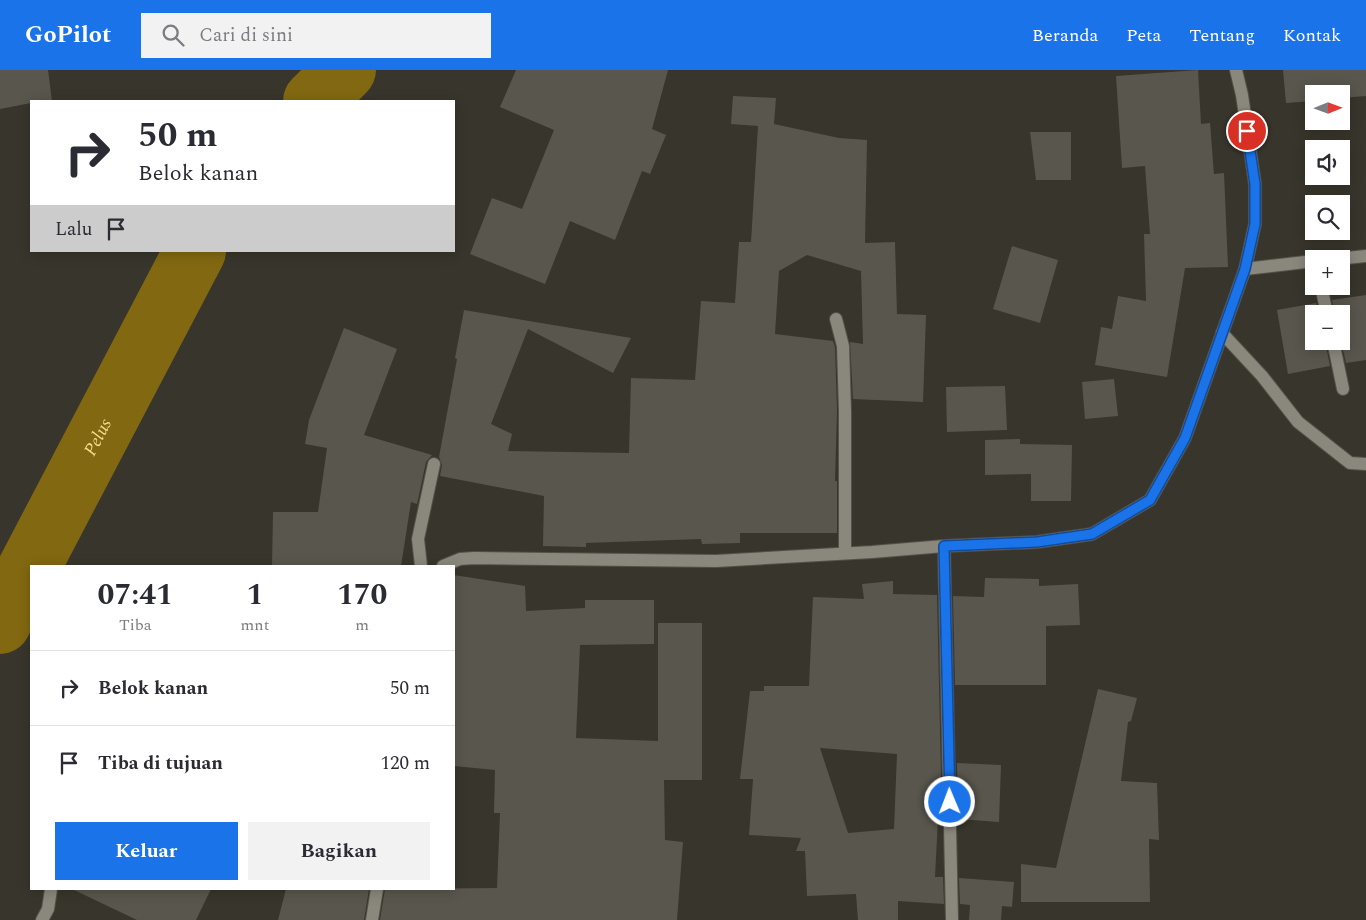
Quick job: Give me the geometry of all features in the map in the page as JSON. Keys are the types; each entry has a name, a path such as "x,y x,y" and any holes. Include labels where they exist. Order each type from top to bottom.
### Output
{"street":[{"path":"445,565 460,559 474,558 716,561 944,546 1037,542 1092,534 1150,500 1185,438 1245,269 1255,224 1255,184 1242,96 1236,70"},
{"path":"1350,258 1366,256"},
{"path":"1245,269 1305,262"},
{"path":"836,319 844,356 845,552"},
{"path":"1222,333 1262,376 1298,422 1350,463 1366,464"},
{"path":"1335,350 1343,389"},
{"path":"421,565 418,538 434,464"},
{"path":"944,546 952,920"},
{"path":"42,920 48,909 51,890"},
{"path":"372,920 377,890"}],"building":[{"path":"0,70 48,70 52,100 30,100 30,103 0,109"},
{"path":"516,70 668,70 652,129 666,135 650,174 642,171 615,240 570,221 545,284 470,254 492,198 522,209 554,130 500,107"},
{"path":"1198,70 1201,124 1210,123 1214,174 1224,173 1228,267 1185,268 1167,377 1095,365 1101,327 1112,329 1118,296 1146,301 1144,234 1150,234 1145,166 1122,168 1116,76"},
{"path":"1283,70 1366,70 1366,96 1350,97 1350,85 1305,85 1305,102 1286,103"},
{"path":"733,96 776,98 774,124 839,138 867,140 865,243 895,242 897,314 926,315 923,402 853,399 850,342 863,344 861,271 807,255 779,271 775,334 833,341 835,347 837,533 740,533 740,543 702,544 701,539 586,543 586,547 543,546 544,496 440,476 442,465 439,457 464,310 631,338 613,373 528,329 491,424 512,434 508,451 629,453 631,378 695,380 701,301 735,303 739,242 751,242 758,126 731,124"},
{"path":"1030,132 1071,132 1071,180 1036,180"},
{"path":"1012,246 1058,260 1040,323 993,309"},
{"path":"1366,295 1366,360 1346,363 1343,350 1350,350 1350,305 1333,305 1332,300"},
{"path":"1316,303 1317,305 1305,305 1305,350 1327,350 1330,366 1288,374 1277,310"},
{"path":"344,328 397,349 364,435 432,455 426,462 417,504 411,502 401,565 272,565 273,512 318,512 327,448 305,444 309,420"},
{"path":"1114,379 1118,416 1085,419 1082,382"},
{"path":"1005,386 1007,430 947,432 946,387"},
{"path":"1020,439 1020,444 1072,445 1071,501 1031,501 1031,474 985,475 985,440"},
{"path":"455,575 525,586 526,611 585,608 585,600 654,600 654,644 580,645 576,738 658,741 658,623 702,623 702,780 664,780 665,840 683,842 677,920 380,920 385,890 497,888 500,813 494,813 495,770 455,766"},
{"path":"985,578 1039,579 1039,586 1078,584 1080,625 1046,626 1046,685 955,685 953,596 984,597"},
{"path":"893,581 893,594 937,595 942,819 938,818 935,877 943,877 944,904 898,901 898,920 858,920 856,894 807,896 805,851 796,851 801,838 749,835 753,779 740,779 750,691 764,691 764,686 809,686 813,597 864,599 862,584","holes":["820,748 897,754 894,829 848,833"]},
{"path":"1098,689 1137,698 1131,721 1128,722 1121,781 1157,783 1159,840 1149,839 1150,902 1021,902 1021,864 1056,868"},
{"path":"957,763 1001,765 999,822 958,819"},
{"path":"959,878 1014,882 1012,907 1002,906 1001,920 969,920 970,905 960,904"},
{"path":"74,890 211,890 196,920 137,920"},
{"path":"286,890 369,890 364,920 278,920"}],"waterway":[{"name":"Pelus","path":"315,100 345,70"},
{"name":"Pelus","path":"30,565 194,252"},
{"name":"Pelus","path":"0,623 30,566"}],"route":[{"path":"950,802 944,546 1037,542 1092,534 1150,500 1185,438 1245,269 1255,224 1255,184 1247,131"}]}
